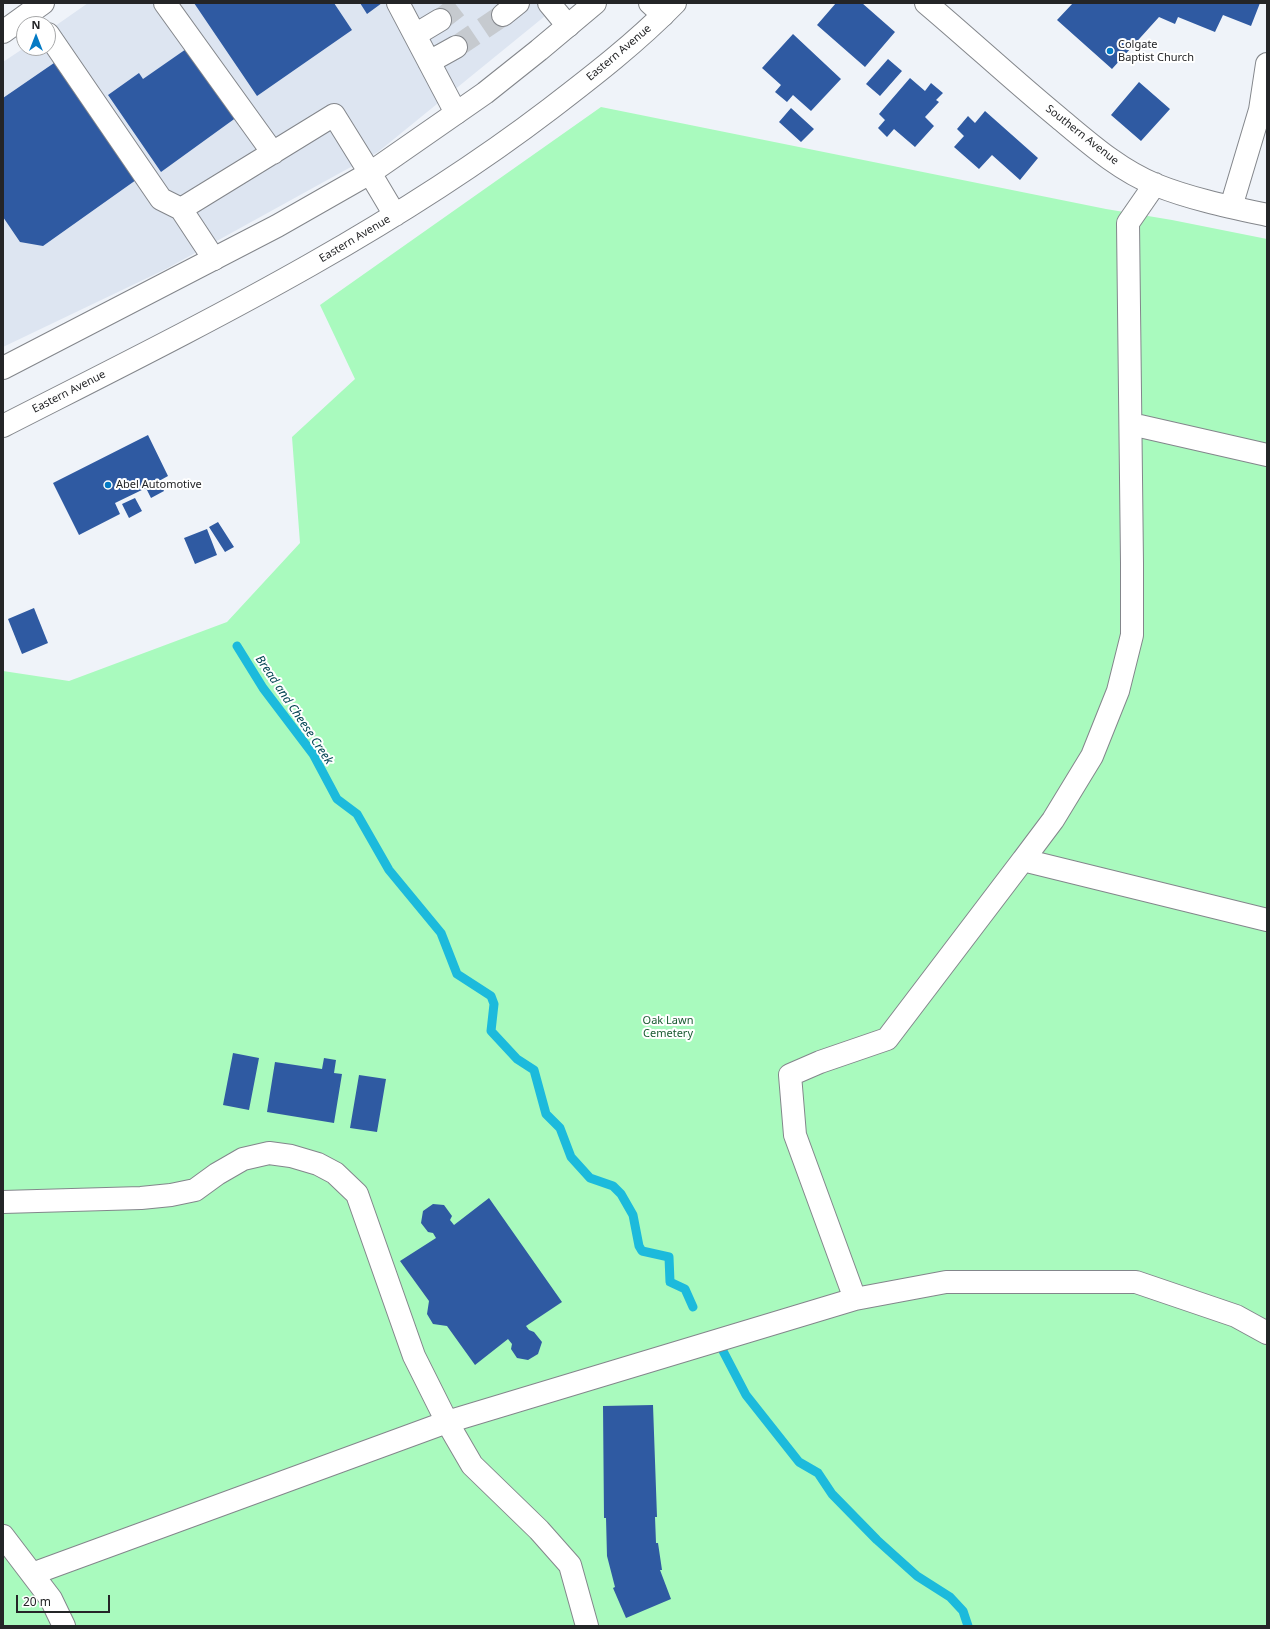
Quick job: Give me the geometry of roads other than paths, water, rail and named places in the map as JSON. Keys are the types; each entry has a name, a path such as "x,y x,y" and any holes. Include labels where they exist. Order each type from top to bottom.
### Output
{"main road":[{"path":"165,3 273,153"},
{"path":"398,3 456,113"},
{"path":"549,3 568,26"},
{"path":"3,368 214,259 370,173 485,93 595,3"},
{"name":"Southern Avenue","path":"926,3 1044,105 1096,148 1124,168 1155,184 1188,196 1267,215"},
{"name":"Eastern Avenue","path":"3,426 260,294 332,254 395,215 472,166 528,126 600,70 663,7"},
{"path":"3,32 39,13"},
{"path":"415,35 440,20"},
{"path":"56,46 160,199 181,209 214,259"},
{"path":"429,62 456,47"},
{"path":"1230,207 1260,110 1267,64"},
{"path":"181,209 334,115 395,215"},
{"path":"855,1299 795,1135 790,1075 820,1062 887,1039 1053,820 1092,756 1118,691 1132,635 1128,223 1155,184"},
{"path":"1131,424 1267,455"},
{"path":"1023,860 1267,920"},
{"path":"3,1202 141,1198 171,1195 195,1190 217,1174 243,1159 269,1153 291,1156 318,1164 335,1173 357,1194 414,1356 448,1422 472,1465 539,1530 570,1565 587,1626"},
{"path":"32,1574 448,1422 855,1299 946,1282 1136,1282 1236,1316 1267,1333"},
{"path":"3,1536 51,1599 64,1626"}],"waterway":[{"name":"Bread and Cheese Creek","path":"237,646 263,688 313,754 337,799 357,814 389,870 441,933 457,974 491,996 494,1004 491,1031 517,1059 534,1070 546,1114 560,1128 571,1157 590,1178 613,1186 621,1194 633,1215 639,1246 642,1251 669,1257 670,1282 685,1289 693,1307"},
{"name":"Bread and Cheese Creek","path":"723,1351 746,1395 799,1462 818,1473 832,1494 877,1540 917,1576 950,1597 963,1611 968,1626"}],"tunnel":[{"path":"440,20 462,3"},
{"path":"456,47 503,15"}],"place":[{"name":"Colgate Baptist Church","path":"1110,51"},
{"name":"Abel Automotive","path":"108,485"}],"park label":[{"name":"Oak Lawn Cemetery","path":"668,1027"}]}
